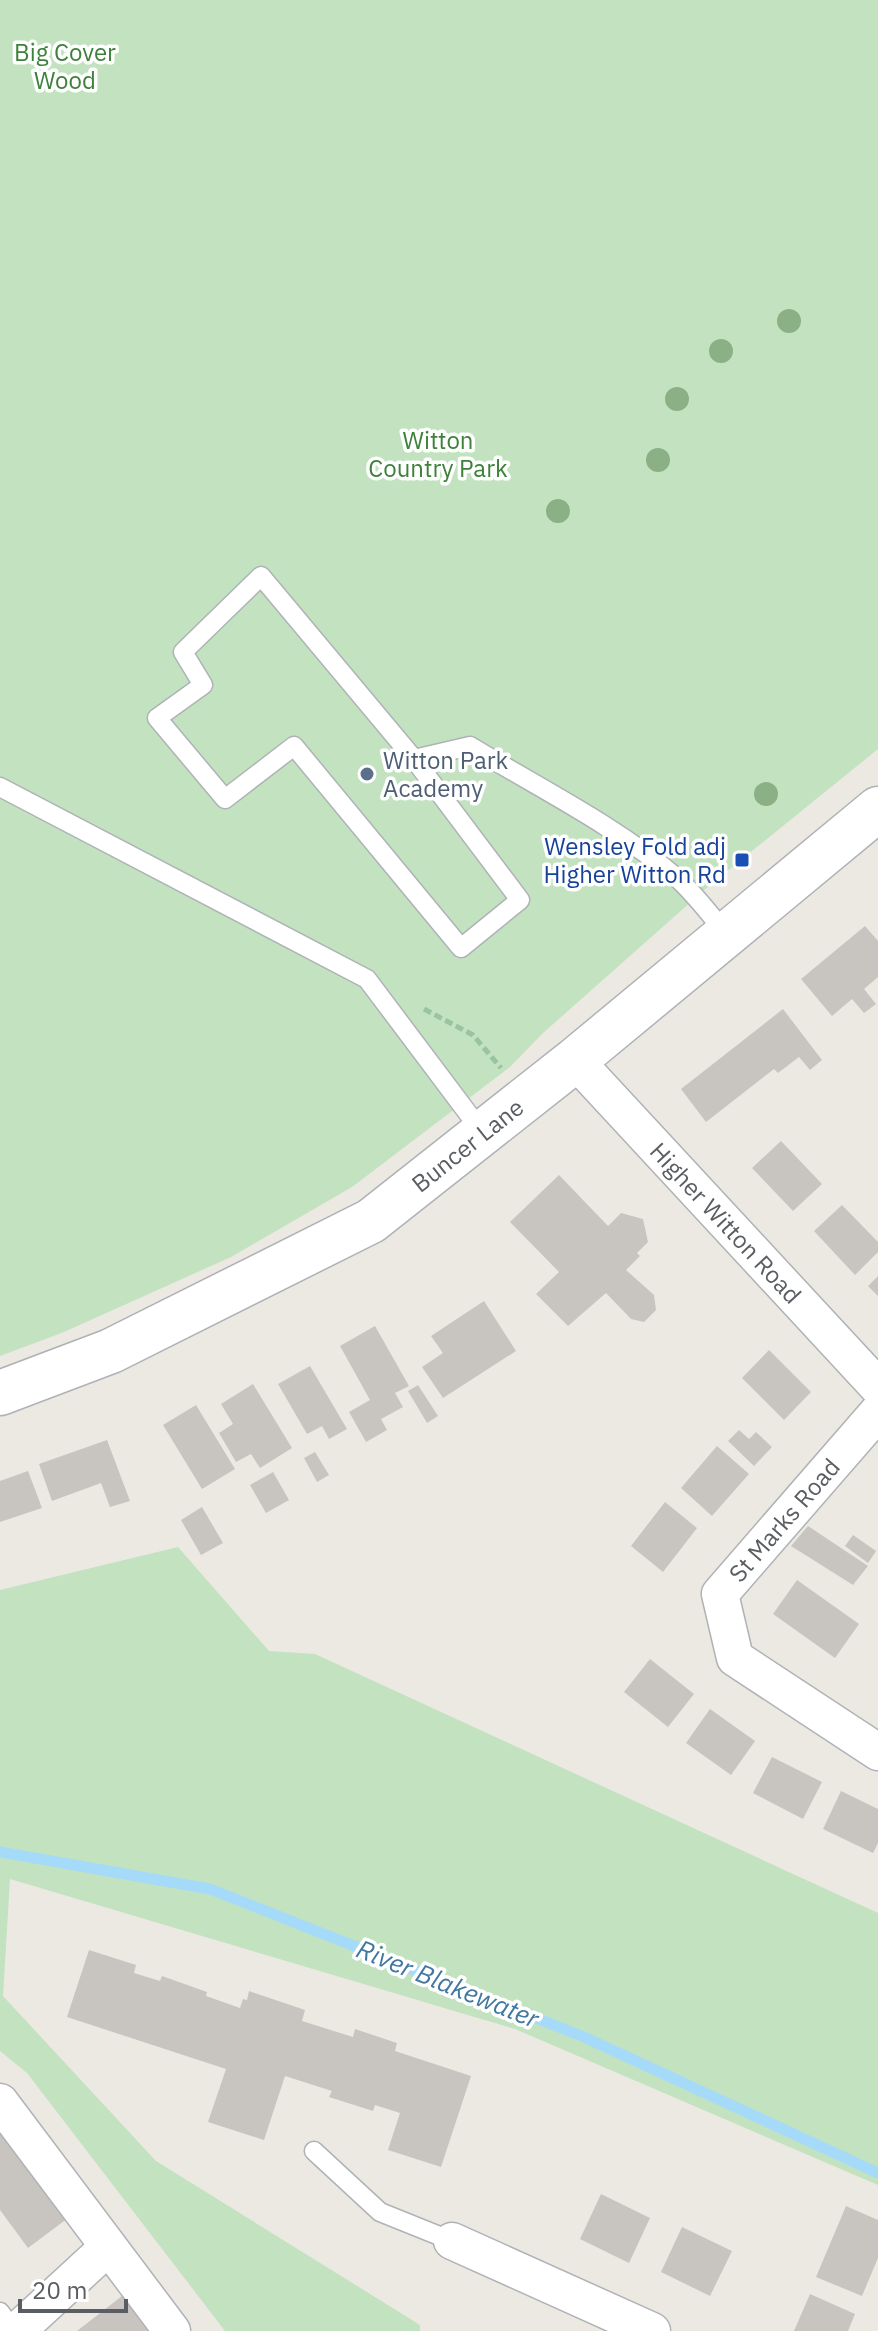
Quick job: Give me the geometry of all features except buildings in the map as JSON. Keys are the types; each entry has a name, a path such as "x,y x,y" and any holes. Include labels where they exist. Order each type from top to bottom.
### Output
{"main road":[{"name":"Buncer Lane","path":"0,1393 111,1351 371,1221 575,1060 878,809"}],"street":[{"name":"Higher Witton Road","path":"575,1060 878,1387"},
{"name":"St Marks Road","path":"878,1412 720,1594 735,1658 878,1752"},
{"path":"0,2102 172,2331"},
{"path":"452,2241 652,2331"},
{"path":"16,2331 107,2248"}],"lane":[{"path":"261,576 414,759 520,900 461,948 294,746 225,799 157,718 203,685 183,652 261,576"},
{"path":"414,759 470,746 609,830 678,879 726,933"},
{"path":"0,787 367,979 482,1132"},
{"path":"314,2151 380,2212 452,2241"},
{"path":"0,2312 16,2331"}],"path":[{"path":"420,1007 473,1035 528,1096"}],"green space":[{"name":"Witton Country Park","path":"0,0 878,0 878,749 710,885 543,1033 510,1067 352,1187 231,1257 64,1332 0,1356"},
{"path":"178,1547 269,1651 315,1654 878,1913 878,2185 515,2029 10,1879 3,1996 156,2161 420,2325 420,2331 225,2331 27,2073 0,2051 0,1590"}],"waterway":[{"name":"River Blakewater","path":"0,1852 210,1889 584,2037 878,2173"}],"place":[{"name":"Witton Park Academy","path":"367,774"},
{"name":"Wensley Fold adj Higher Witton Rd","path":"742,860"}],"park label":[{"name":"Big Cover Wood","path":"65,66"}]}
